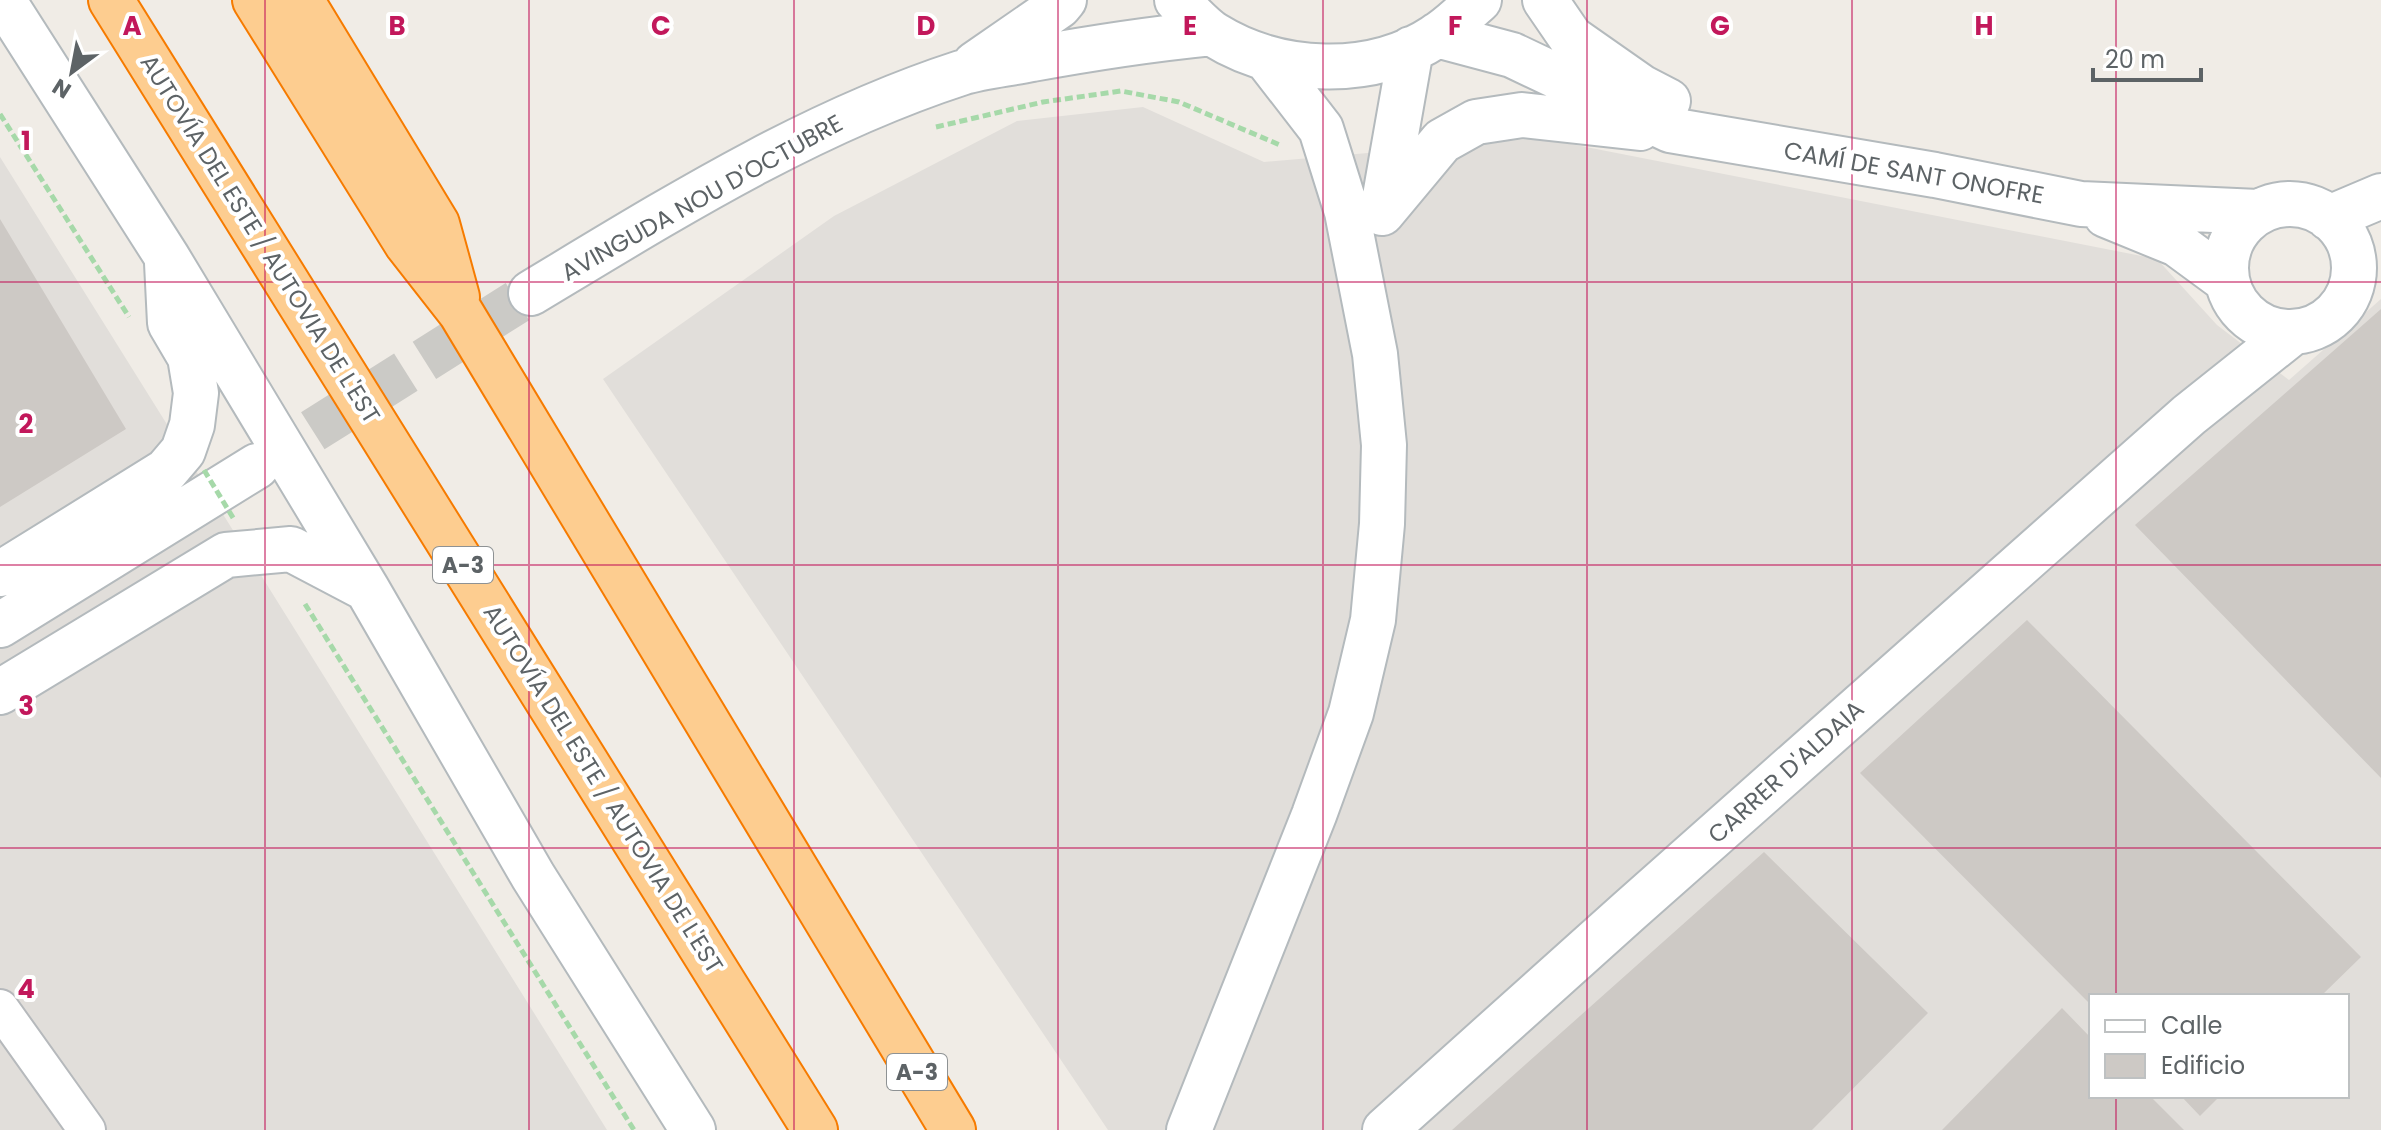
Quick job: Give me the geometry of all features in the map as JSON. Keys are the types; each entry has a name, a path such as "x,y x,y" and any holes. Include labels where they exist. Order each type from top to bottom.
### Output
{"highway":[{"name":"AUTOVÍA DEL ESTE / AUTOVIA DE L'EST","path":"111,0 815,1130"},
{"name":"A-3","path":"255,0 407,244 461,313 953,1130"},
{"path":"301,0 437,224 461,313"}],"street":[{"path":"3,0 167,257 367,589 533,876 693,1130"},
{"path":"964,72 1064,0"},
{"path":"1177,0 1212,33 1266,58 1315,67 1364,64 1424,42 1479,0"},
{"name":"CAMÍ DE SANT ONOFRE","path":"1545,0 1571,38 1641,87 1748,143"},
{"path":"964,72 1093,48 1212,33"},
{"path":"1375,354 1382,213 1424,42"},
{"name":"CAMÍ DE SANT ONOFRE","path":"1424,42 1512,55 1670,130 1935,175 2081,204 2258,212"},
{"path":"1189,1130 1314,815 1351,713 1373,620 1382,524 1384,445 1375,354 1347,212 1321,129 1266,58"},
{"name":"AVINGUDA NOU D'OCTUBRE","path":"531,293 666,212 761,160 856,113 964,72"},
{"path":"1382,213 1442,141 1476,122 1522,115 1670,130"},
{"path":"2329,218 2381,196"},
{"name":"CAMÍ DE SANT ONOFRE","path":"2081,204 2177,244 2235,297"},
{"path":"2294,204 2313,208 2329,218 2348,242 2353,257 2367,262 2335,315 2315,328 2292,333 2266,328 2235,297 2226,260 2231,241 2242,225 2258,212 2276,206 2294,204"},
{"path":"0,574 166,471 183,451 192,425 196,393 190,357 170,323 167,257"},
{"name":"CARRER D'ALDAIA","path":"2189,415 2235,297"},
{"name":"CARRER D'ALDAIA","path":"1385,1130 2189,415 2292,333"},
{"path":"0,625 257,466"},
{"path":"0,692 226,555 291,549 367,589"},
{"path":"0,1008 87,1130"}],"path":[{"path":"922,131 1043,102 1121,91 1179,102 1287,147"},
{"path":"0,114 132,323"},
{"path":"204,470 235,521"},
{"path":"299,593 634,1130"}],"shaded area":[{"path":"1143,107 1264,162 1540,138 2157,259 2217,325 2289,380 2381,299 2381,1130 1108,1130 603,379 834,216 1017,121"},
{"path":"0,157 158,410 607,1130 0,1130"}],"building":[{"path":"0,219 126,429 0,507"},
{"path":"2381,309 2381,778 2135,525"},
{"path":"2027,620 2361,957 2323,994 2089,994 2089,1003 1860,773"},
{"path":"1764,852 1928,1013 1812,1130 1452,1130"},
{"path":"2062,1008 2089,1036 2089,1098 2152,1098 2184,1130 1942,1130"},
{"path":"2183,1098 2218,1098 2200,1116"}],"tunnel":[{"path":"257,466 531,293"}]}
